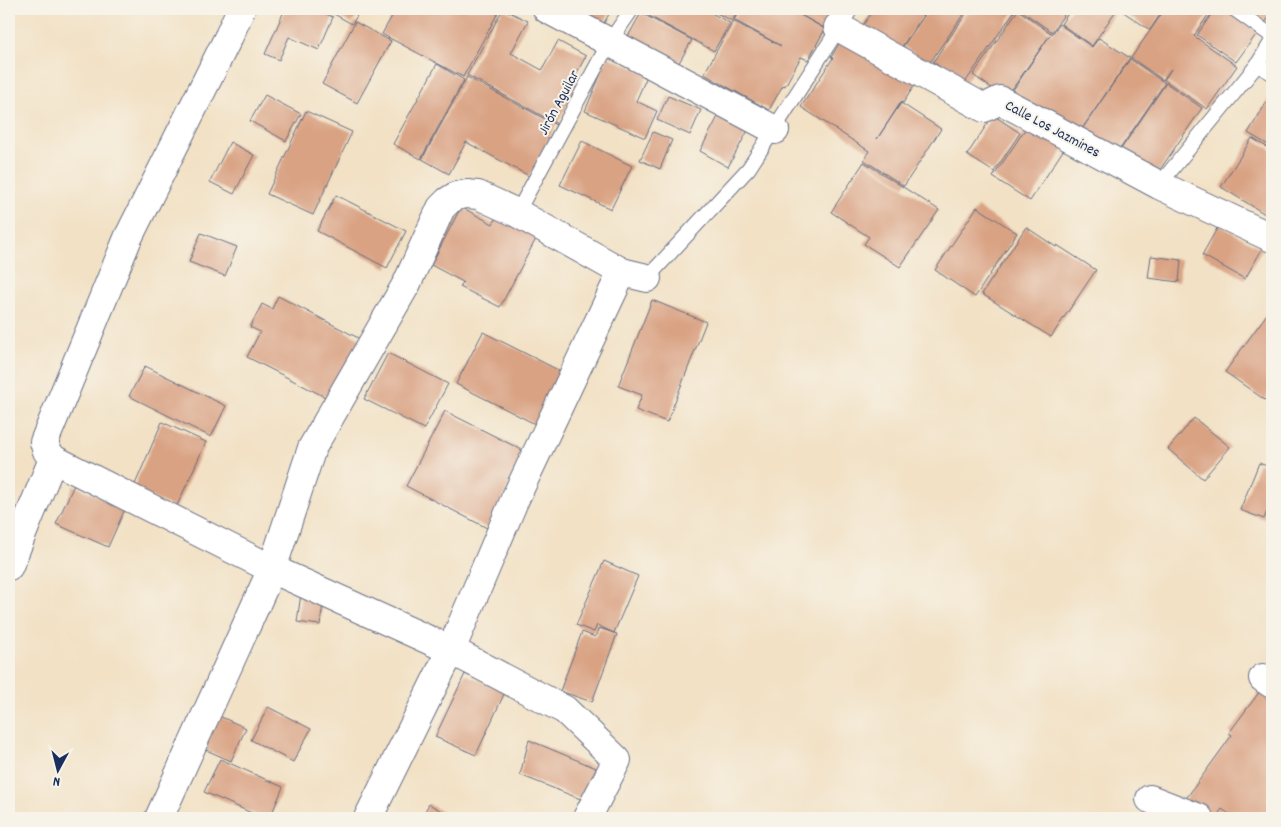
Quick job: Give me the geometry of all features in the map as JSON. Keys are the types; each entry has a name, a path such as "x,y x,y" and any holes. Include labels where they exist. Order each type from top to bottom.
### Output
{"street":[{"path":"241,9 128,238 44,442 47,452 53,459 272,569 451,650 565,710 617,760 587,818"},
{"path":"547,9 775,130"},
{"name":"Calle Los Jazmines","path":"845,18 984,108 1000,100 1159,185 1272,238"},
{"path":"159,818 272,569 312,448 407,283 441,208 456,196 467,194 478,196 517,213 634,275 514,501 451,650 368,818"},
{"path":"9,566 53,459"},
{"path":"1150,799 1199,818"}],"lane":[{"name":"Jirón Aguilar","path":"517,213 610,41 632,9"},
{"path":"1234,9 1272,36"},
{"path":"634,275 750,168 845,18"},
{"path":"1159,185 1257,65 1272,41"},
{"path":"1257,65 1272,72"}],"building":[{"path":"285,9 314,9 333,17 319,50 289,37 279,60 265,54"},
{"path":"325,9 361,9 352,24"},
{"path":"396,9 500,9 463,77 382,34"},
{"path":"503,9 528,21 511,53 542,70 558,41 586,56 570,85 577,88 557,124 467,75"},
{"path":"568,9 612,9 601,28"},
{"path":"653,9 704,9 730,23 714,51 649,16"},
{"path":"709,9 739,9 732,21"},
{"path":"740,9 837,9 826,29 797,13 825,29 808,60 801,57 769,110 704,74 733,21 781,46 734,20"},
{"path":"874,9 913,9 923,16 896,55 859,31"},
{"path":"929,9 967,9 929,64 903,46"},
{"path":"969,9 1016,9 964,84 933,62"},
{"path":"1019,9 1068,9 1052,32"},
{"path":"1071,9 1110,9 1115,12 1092,46 1061,24"},
{"path":"1123,9 1164,9 1150,30 1122,11"},
{"path":"1165,9 1212,9 1194,36 1237,66 1207,109 1164,80 1171,69 1163,80 1131,58"},
{"path":"1215,9 1224,9 1258,32 1236,62 1197,35"},
{"path":"1243,9 1272,9 1272,13 1265,23"},
{"path":"1018,10 1052,34 1059,24 1092,47 1099,38 1130,58 1082,129 1130,59 1165,83 1116,155 1011,93 1050,35 1006,98 973,75"},
{"path":"641,13 692,40 676,68 626,40"},
{"path":"355,22 391,41 357,103 322,84"},
{"path":"846,33 918,80 903,103 901,102 877,139 901,103 941,129 904,186 864,160 869,151 801,107 833,58 831,57"},
{"path":"608,57 648,74 636,101 657,111 645,138 585,111"},
{"path":"437,64 464,80 421,159 393,144"},
{"path":"467,77 556,125 529,176 466,142 449,174 422,159"},
{"path":"1166,83 1202,108 1157,174 1121,149"},
{"path":"1272,93 1272,147 1248,133"},
{"path":"265,95 301,114 286,141 250,121"},
{"path":"668,96 701,110 690,135 657,120"},
{"path":"723,107 752,123 728,167 700,151"},
{"path":"306,111 352,132 313,215 267,194"},
{"path":"993,115 1020,133 994,172 967,155"},
{"path":"1030,122 1066,146 1030,201 993,177"},
{"path":"653,132 672,140 660,169 640,160"},
{"path":"1252,138 1272,150 1272,202 1265,214 1221,187"},
{"path":"582,141 632,166 611,209 560,185"},
{"path":"230,142 254,155 234,194 210,182"},
{"path":"864,162 939,210 900,267 864,244 869,237 831,212"},
{"path":"336,195 406,231 387,268 317,231"},
{"path":"461,207 493,224 498,214 538,235 500,307 460,287 463,282 431,265"},
{"path":"977,207 1017,233 975,297 935,270"},
{"path":"1219,225 1262,249 1245,279 1202,255"},
{"path":"1026,227 1096,270 1051,337 982,294"},
{"path":"201,233 237,247 225,276 189,262"},
{"path":"1151,256 1181,260 1179,282 1148,278"},
{"path":"278,296 364,341 333,401 247,357 260,332 250,327 262,304 272,309"},
{"path":"652,300 706,322 667,422 636,410 642,395 618,386"},
{"path":"1272,307 1272,389 1265,400 1225,372"},
{"path":"483,332 568,375 541,427 456,384"},
{"path":"388,353 448,384 424,429 364,399"},
{"path":"145,366 226,406 211,437 129,396"},
{"path":"445,411 526,452 487,528 406,486"},
{"path":"1194,418 1230,447 1203,479 1168,449"},
{"path":"162,422 206,442 176,508 133,489"},
{"path":"1259,463 1272,468 1272,498 1264,519 1240,510"},
{"path":"74,485 125,509 108,547 56,524"},
{"path":"604,561 638,576 614,633 597,625 594,632 576,625"},
{"path":"301,594 324,597 320,625 297,622"},
{"path":"599,628 617,634 592,702 560,691 582,632 595,637"},
{"path":"465,674 505,692 476,755 435,737"},
{"path":"1260,691 1272,699 1272,818 1235,818 1222,809 1215,818 1211,818 1185,800 1232,735 1229,733"},
{"path":"268,707 311,729 293,762 251,740"},
{"path":"219,716 246,728 231,761 204,749"},
{"path":"529,740 596,768 583,800 520,775"},
{"path":"220,759 283,787 270,818 263,818 204,792"},
{"path":"429,804 454,818 421,818"}]}
